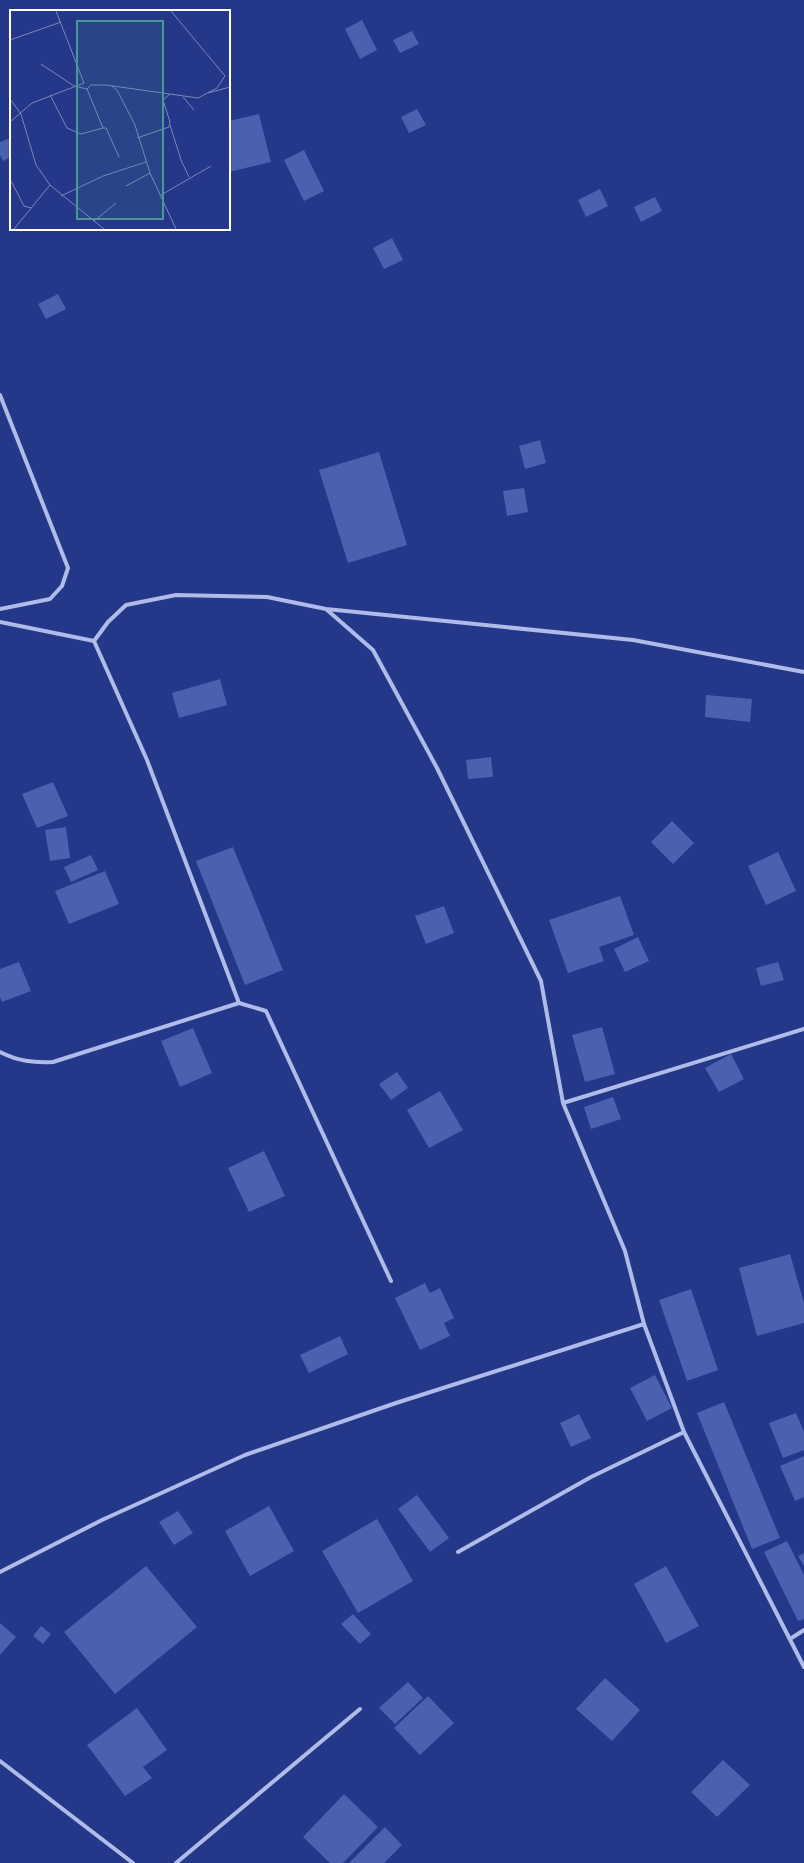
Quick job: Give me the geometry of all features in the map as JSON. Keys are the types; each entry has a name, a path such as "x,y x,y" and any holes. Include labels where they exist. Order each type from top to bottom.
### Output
{"street":[{"path":"0,395 68,568 62,586 50,599 0,609"},
{"path":"94,640 108,622 126,605 176,595 267,598 326,609 633,640 804,672"},
{"path":"326,609 373,650 437,768 541,981 563,1103 624,1251 644,1324 684,1432 804,1667"},
{"path":"0,622 94,640"},
{"path":"94,640 148,760 239,1003"},
{"path":"0,1052 11,1058 32,1063 53,1062 239,1003 266,1010 391,1281"},
{"path":"563,1103 804,1029"},
{"path":"0,1572 102,1520 245,1455 396,1403 644,1324"},
{"path":"458,1552 591,1477 684,1432"},
{"path":"790,1639 804,1630"},
{"path":"176,1863 360,1709"},
{"path":"0,1761 133,1863"}],"building":[{"path":"362,20 377,50 360,59 345,29"},
{"path":"412,31 419,44 400,53 393,40"},
{"path":"417,109 426,125 409,133 401,117"},
{"path":"259,114 271,162 230,172 230,121"},
{"path":"10,138 10,158 3,161 0,155 0,142"},
{"path":"304,150 324,191 304,201 284,160"},
{"path":"600,189 608,206 586,217 578,200"},
{"path":"655,197 662,211 641,222 634,207"},
{"path":"392,238 403,260 384,269 373,248"},
{"path":"58,294 66,309 46,319 38,304"},
{"path":"540,440 546,463 525,469 519,446"},
{"path":"379,452 407,545 348,563 319,470"},
{"path":"524,488 528,512 507,516 503,491"},
{"path":"220,679 227,705 179,718 172,693"},
{"path":"706,695 752,699 750,722 705,717"},
{"path":"491,757 493,777 468,779 466,760"},
{"path":"53,782 68,816 37,828 22,794"},
{"path":"672,821 694,843 673,864 651,842"},
{"path":"66,827 70,858 50,861 45,830"},
{"path":"233,847 283,970 245,985 196,861"},
{"path":"778,852 796,891 766,905 748,866"},
{"path":"91,855 98,870 71,882 64,867"},
{"path":"105,871 119,904 69,924 55,891"},
{"path":"620,896 634,935 599,947 604,961 568,973 549,920"},
{"path":"444,906 454,933 426,944 415,916"},
{"path":"638,937 649,961 625,972 614,949"},
{"path":"19,962 31,991 2,1002 0,997 0,969"},
{"path":"778,962 784,980 761,986 756,968"},
{"path":"602,1027 615,1074 585,1082 572,1035"},
{"path":"193,1028 212,1073 180,1087 161,1041"},
{"path":"731,1054 744,1079 719,1092 705,1068"},
{"path":"397,1072 408,1088 391,1100 379,1084"},
{"path":"440,1091 463,1130 429,1148 407,1110"},
{"path":"613,1097 621,1119 591,1129 584,1107"},
{"path":"264,1151 285,1196 249,1212 228,1168"},
{"path":"790,1254 804,1303 804,1323 757,1336 739,1268"},
{"path":"425,1283 430,1293 440,1288 454,1318 444,1323 450,1336 420,1350 395,1298"},
{"path":"691,1289 718,1370 687,1381 659,1300"},
{"path":"340,1336 348,1354 309,1373 300,1355"},
{"path":"655,1375 672,1408 647,1421 630,1388"},
{"path":"724,1402 780,1538 752,1549 697,1413"},
{"path":"796,1413 804,1432 804,1450 783,1458 769,1423"},
{"path":"579,1414 591,1438 571,1447 560,1423"},
{"path":"804,1456 804,1497 795,1501 780,1466"},
{"path":"417,1495 449,1538 430,1552 398,1509"},
{"path":"269,1506 294,1551 250,1576 225,1531"},
{"path":"178,1511 193,1533 174,1545 159,1522"},
{"path":"377,1519 413,1581 358,1613 322,1551"},
{"path":"787,1541 804,1575 804,1619 798,1621 764,1552"},
{"path":"804,1553 804,1566 798,1556"},
{"path":"146,1566 197,1627 115,1694 64,1632"},
{"path":"666,1566 699,1626 666,1643 634,1584"},
{"path":"353,1614 371,1634 360,1644 341,1624"},
{"path":"0,1623 16,1637 0,1655"},
{"path":"41,1626 51,1634 43,1644 33,1636"},
{"path":"605,1678 640,1710 612,1741 576,1709"},
{"path":"408,1682 423,1698 395,1724 379,1708"},
{"path":"428,1696 454,1723 420,1755 394,1728"},
{"path":"137,1708 167,1750 143,1767 152,1778 125,1796 87,1745"},
{"path":"723,1760 750,1785 717,1817 691,1792"},
{"path":"344,1794 378,1827 343,1863 330,1863 303,1837"},
{"path":"385,1827 402,1845 384,1863 349,1863"}]}
